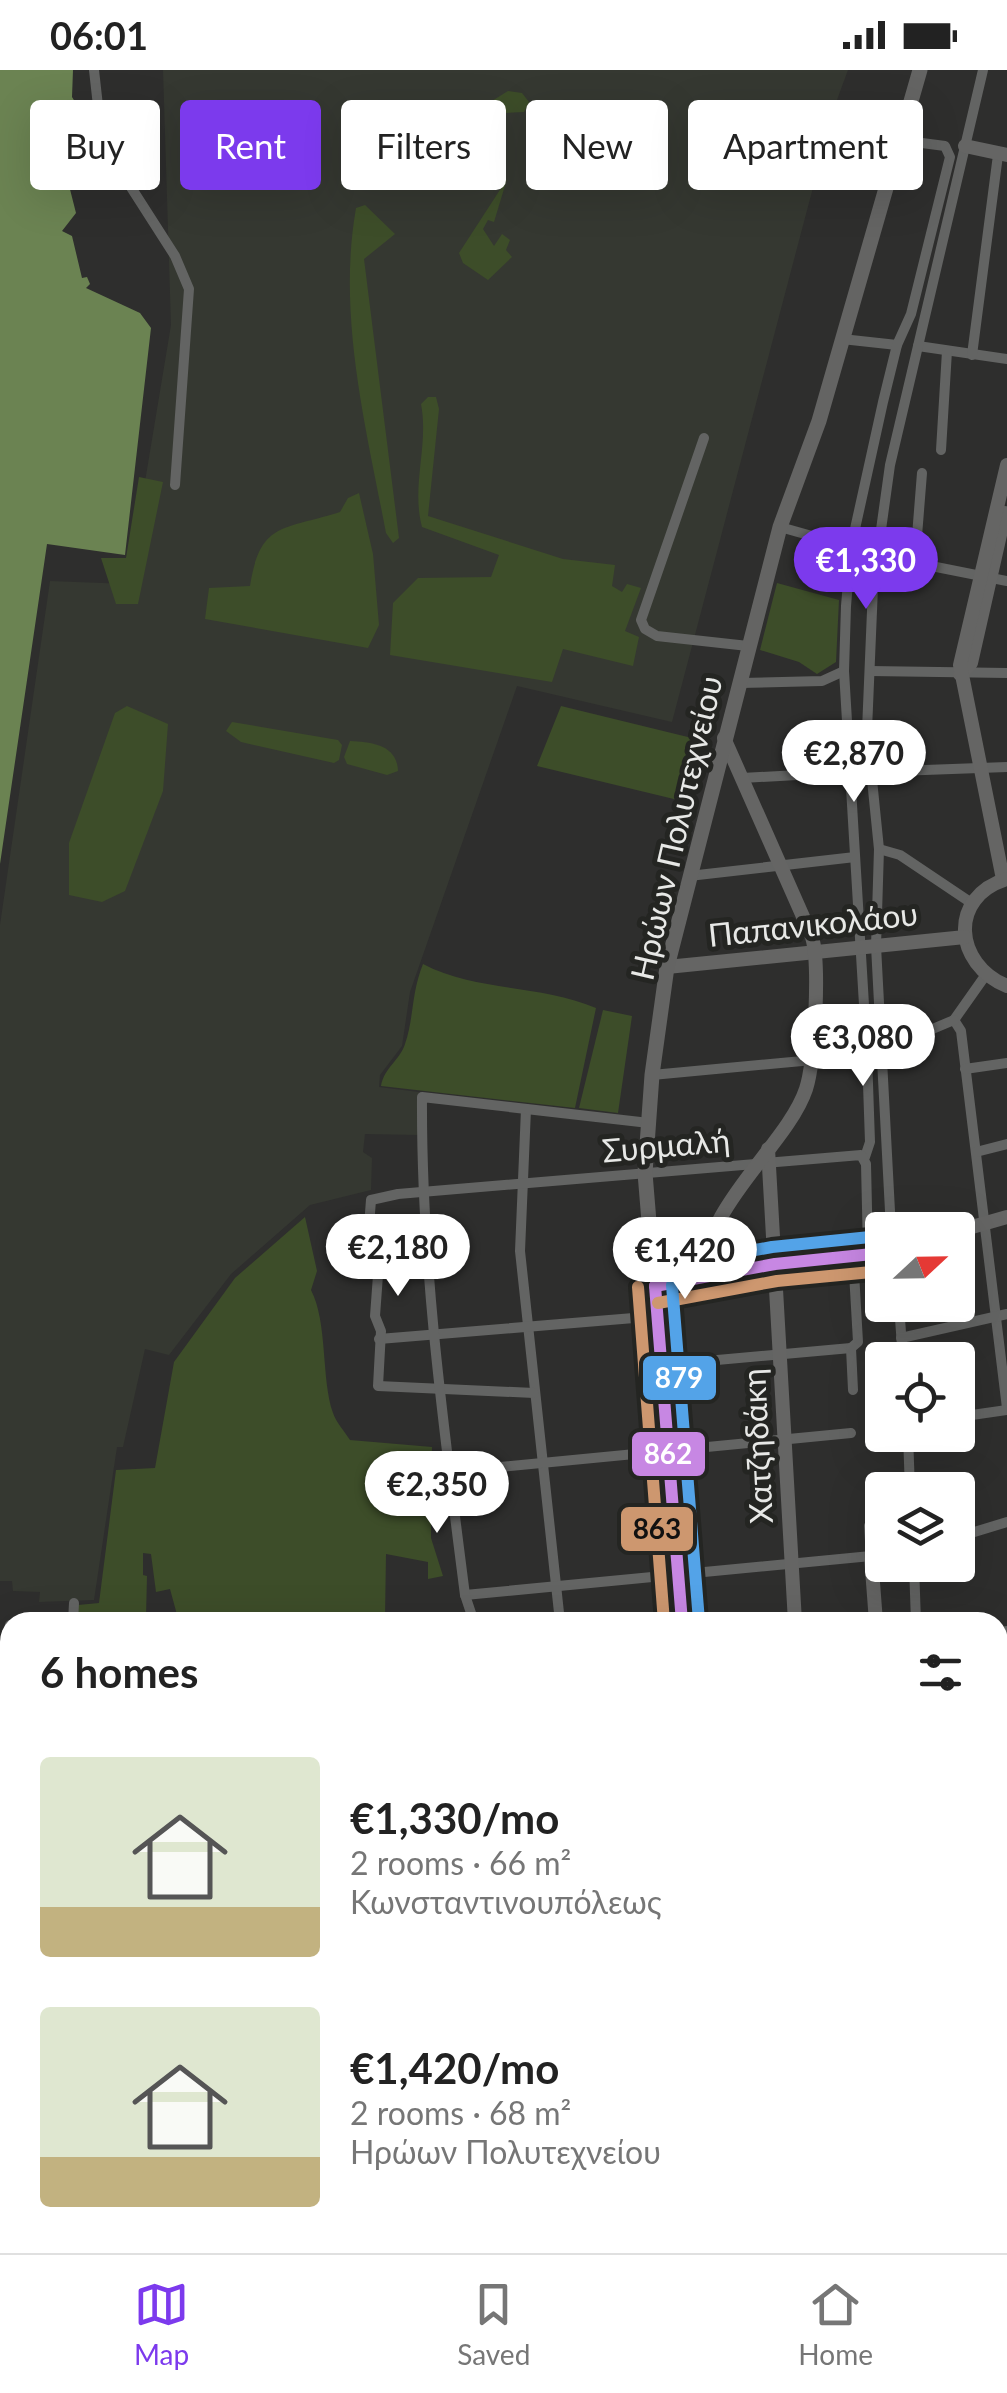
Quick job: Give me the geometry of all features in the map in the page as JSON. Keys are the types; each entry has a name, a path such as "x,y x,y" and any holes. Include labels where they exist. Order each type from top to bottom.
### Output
{"main road":[{"name":"Ηρώων Πολυτεχνείου","path":"911,100 920,70"},
{"name":"Ηρώων Πολυτεχνείου","path":"681,1612 646,1173 652,1075 668,967 688,876 748,646 780,528 819,421 885,190"}],"street":[{"path":"94,70 102,142 176,256 189,288 175,484"},
{"path":"867,1212 868,947 878,849 866,684 880,510 983,70"},
{"path":"890,1212 880,1042 855,857 844,671 851,547 897,345 911,314 950,156 945,146 923,143"},
{"path":"964,146 1003,155 972,355"},
{"path":"842,338 897,345"},
{"path":"918,346 1007,359"},
{"path":"941,450 947,352"},
{"path":"704,438 642,620 645,630 657,636 748,646"},
{"path":"1007,465 1005,494 960,674 977,768 1001,842 1005,879 973,904 964,938 968,954 985,976 1007,986"},
{"path":"915,562 922,473"},
{"path":"780,528 851,547"},
{"path":"876,555 1007,581"},
{"path":"740,683 822,681 844,671"},
{"path":"870,671 1007,673"},
{"path":"707,1276 708,1254 719,1225 805,1091 816,1058 817,954 724,738"},
{"path":"870,772 1007,767"},
{"path":"742,778 852,772"},
{"path":"878,849 900,855 973,904"},
{"path":"688,876 855,857"},
{"name":"Παπανικολάου","path":"668,967 964,938"},
{"path":"880,1042 890,1047 954,1020 985,976"},
{"path":"954,1020 961,1031 984,1223 1001,1316 1007,1409 975,1414"},
{"path":"652,1075 867,1055"},
{"path":"965,1069 1007,1063"},
{"path":"471,1612 465,1595 449,1472 421,1193 422,1098 649,1123"},
{"path":"526,1108 520,1251 559,1612"},
{"path":"976,1152 1007,1144"},
{"name":"Συρμαλή","path":"379,1339 378,1276 369,1226 371,1200 377,1196 646,1173 765,1158 865,1157"},
{"name":"Χατζηδάκη","path":"765,1158 775,1264 794,1612"},
{"path":"975,1226 1007,1217"},
{"path":"655,1286 775,1264 865,1253"},
{"path":"662,1365 851,1348 858,1342 865,1280"},
{"path":"534,1392 378,1386 379,1339 658,1316"},
{"path":"902,1338 1001,1316"},
{"path":"901,1322 902,1342"},
{"path":"851,1348 853,1390"},
{"path":"449,1472 667,1448 852,1434"},
{"path":"975,1532 1007,1522"},
{"path":"465,1595 865,1556"},
{"path":"873,1582 875,1612"},
{"path":"915,1582 916,1612"},
{"path":"74,1603 74,1612"}],"shaded area":[{"path":"0,70 73,70 74,100 30,100 30,190 70,190 76,213 62,231 72,236 82,278 87,277 90,284 86,288 140,313 151,328 125,555 47,544 0,864"},
{"path":"163,70 848,70 837,100 688,100 688,190 812,190 672,722 517,686 410,992 402,1046 380,1075 379,1087 419,1092 418,1135 365,1134 363,1152 372,1158 371,1190 310,1205 231,1274 169,1355 145,1349 123,1447 117,1447 94,1600 39,1602 40,1592 13,1591 12,1581 0,1581 0,925 50,581 128,584 171,325"},
{"path":"508,91 522,93 527,100 524,112 506,113 506,100 494,100"},
{"path":"500,190 504,190 494,222 488,220 483,229 494,246 502,234 510,240 506,250 512,257 488,280 463,263 459,253"},
{"path":"365,205 395,234 364,259 399,538 393,543 386,533 370,453 352,330 351,249 356,208"},
{"path":"428,397 436,397 439,409 428,516 563,559 615,565 612,586 622,592 627,584 641,588 625,631 639,637 633,666 563,649 552,682 390,655 393,603 418,578 491,577 499,555 422,527 418,496 423,435 421,404"},
{"path":"139,477 163,482 138,604 116,604 101,558 126,558"},
{"path":"359,493 373,554 379,625 368,648 205,619 209,588 250,586 254,565 268,539 290,526 340,512 348,498"},
{"path":"777,583 839,600 836,662 817,674 799,662 760,650"},
{"path":"127,706 168,724 163,791 125,891 102,902 69,895 69,843 115,713"},
{"path":"561,706 696,739 678,800 537,766"},
{"path":"232,722 338,740 342,745 339,760 334,763 241,742 226,731"},
{"path":"350,741 388,750 398,771 387,775 347,764 344,757"},
{"path":"423,964 465,979 553,995 596,1008 575,1108 381,1086 405,1044"},
{"path":"603,1010 632,1016 618,1113 579,1108"},
{"path":"305,1217 317,1271 311,1290 320,1318 333,1413 350,1440 432,1447 431,1538 443,1576 428,1579 428,1562 386,1554 385,1612 176,1612 170,1589 156,1592 151,1554 143,1553 146,1612 78,1612 78,1605 99,1603 116,1470 155,1468 174,1362 235,1278"}],"transit line":[{"name":"879","path":"652,1269 772,1247 865,1238"},
{"name":"862","path":"655,1286 775,1264 865,1255"},
{"name":"863","path":"658,1303 777,1281 865,1273"},
{"name":"879","path":"672,1285 698,1612"},
{"name":"862","path":"655,1286 681,1612"},
{"name":"863","path":"638,1287 663,1612"}]}
